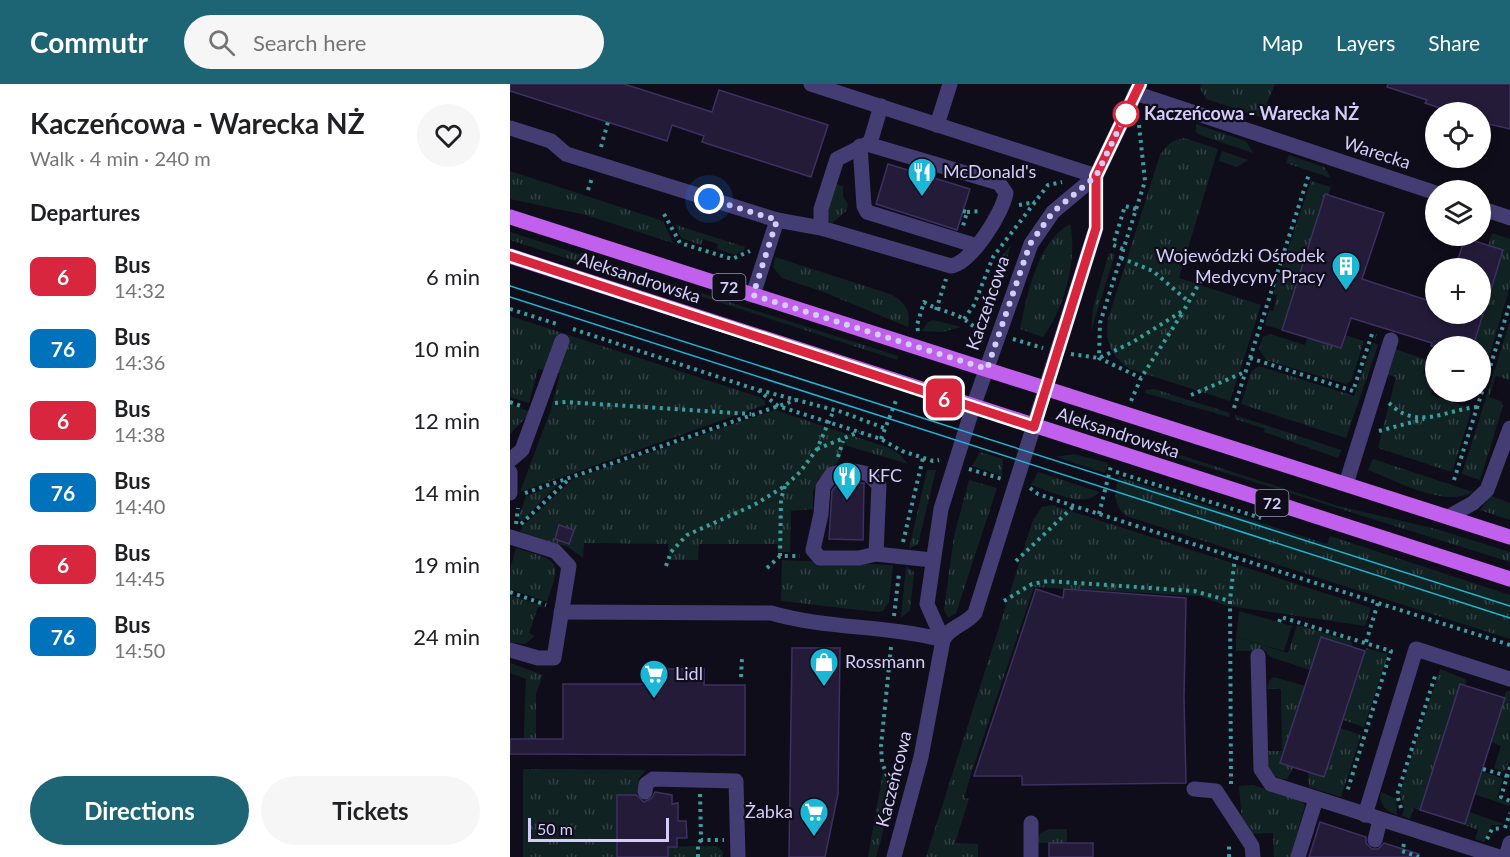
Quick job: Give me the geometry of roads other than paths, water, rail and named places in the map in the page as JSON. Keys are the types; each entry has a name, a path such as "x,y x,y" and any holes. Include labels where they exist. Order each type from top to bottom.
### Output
{"main road":[{"name":"Aleksandrowska","path":"510,217 1510,537"},
{"name":"Aleksandrowska","path":"510,256 1510,579"}],"street":[{"path":"811,84 1096,176"},
{"path":"937,124 950,84"},
{"name":"Kaczeńcowa","path":"943,640 927,604 941,509 1024,257 1039,229 1053,212 1096,176 1138,89"},
{"name":"Warecka","path":"1138,89 1425,189"},
{"path":"881,106 865,145 864,206 867,212 977,246"},
{"path":"510,128 551,141 567,154 777,220 821,228 951,267 966,260 977,246 1001,209 1006,193 1004,187 999,183 865,145 837,159 822,209 821,228"},
{"name":"Kaczeńcowa","path":"894,857 921,757 943,640 946,634 975,613 1096,228 1096,176"},
{"path":"1491,212 1510,218"},
{"path":"753,295 777,220"},
{"path":"1346,484 1391,340"},
{"path":"510,460 522,450 538,412 562,341"},
{"path":"1448,517 1473,503 1487,490 1504,464 1510,428"},
{"path":"876,554 879,485 875,478 859,471 840,471 832,474 823,487 821,514 813,542 815,555 820,558 859,558 876,554 932,560"},
{"path":"510,472 515,498"},
{"path":"510,650 538,658 554,658 569,566 555,551 515,534"},
{"path":"561,612 771,613 791,619 892,630 943,640"},
{"path":"1375,840 1373,817 1416,649 1510,679"},
{"path":"1258,656 1260,757 1264,778 1271,784 1499,857"},
{"path":"645,792 646,784 653,779 736,781 738,786 731,853"},
{"path":"1194,789 1216,791 1252,846 1252,857"},
{"path":"1298,857 1316,799"},
{"path":"1030,823 1031,857"},
{"path":"1506,857 1508,836"}],"tram line":[{"path":"510,286 1510,606"},
{"path":"510,297 1510,618"}],"place":[{"name":"Kaczeńcowa - Warecka NŻ","path":"1126,114"},
{"name":"McDonald's","path":"922,198"},
{"name":"Wojewódzki Ośrodek Medycyny Pracy","path":"1346,292"},
{"name":"KFC","path":"847,502"},
{"name":"Rossmann","path":"824,688"},
{"name":"Lidl","path":"654,700"},
{"name":"Żabka","path":"814,838"}]}
